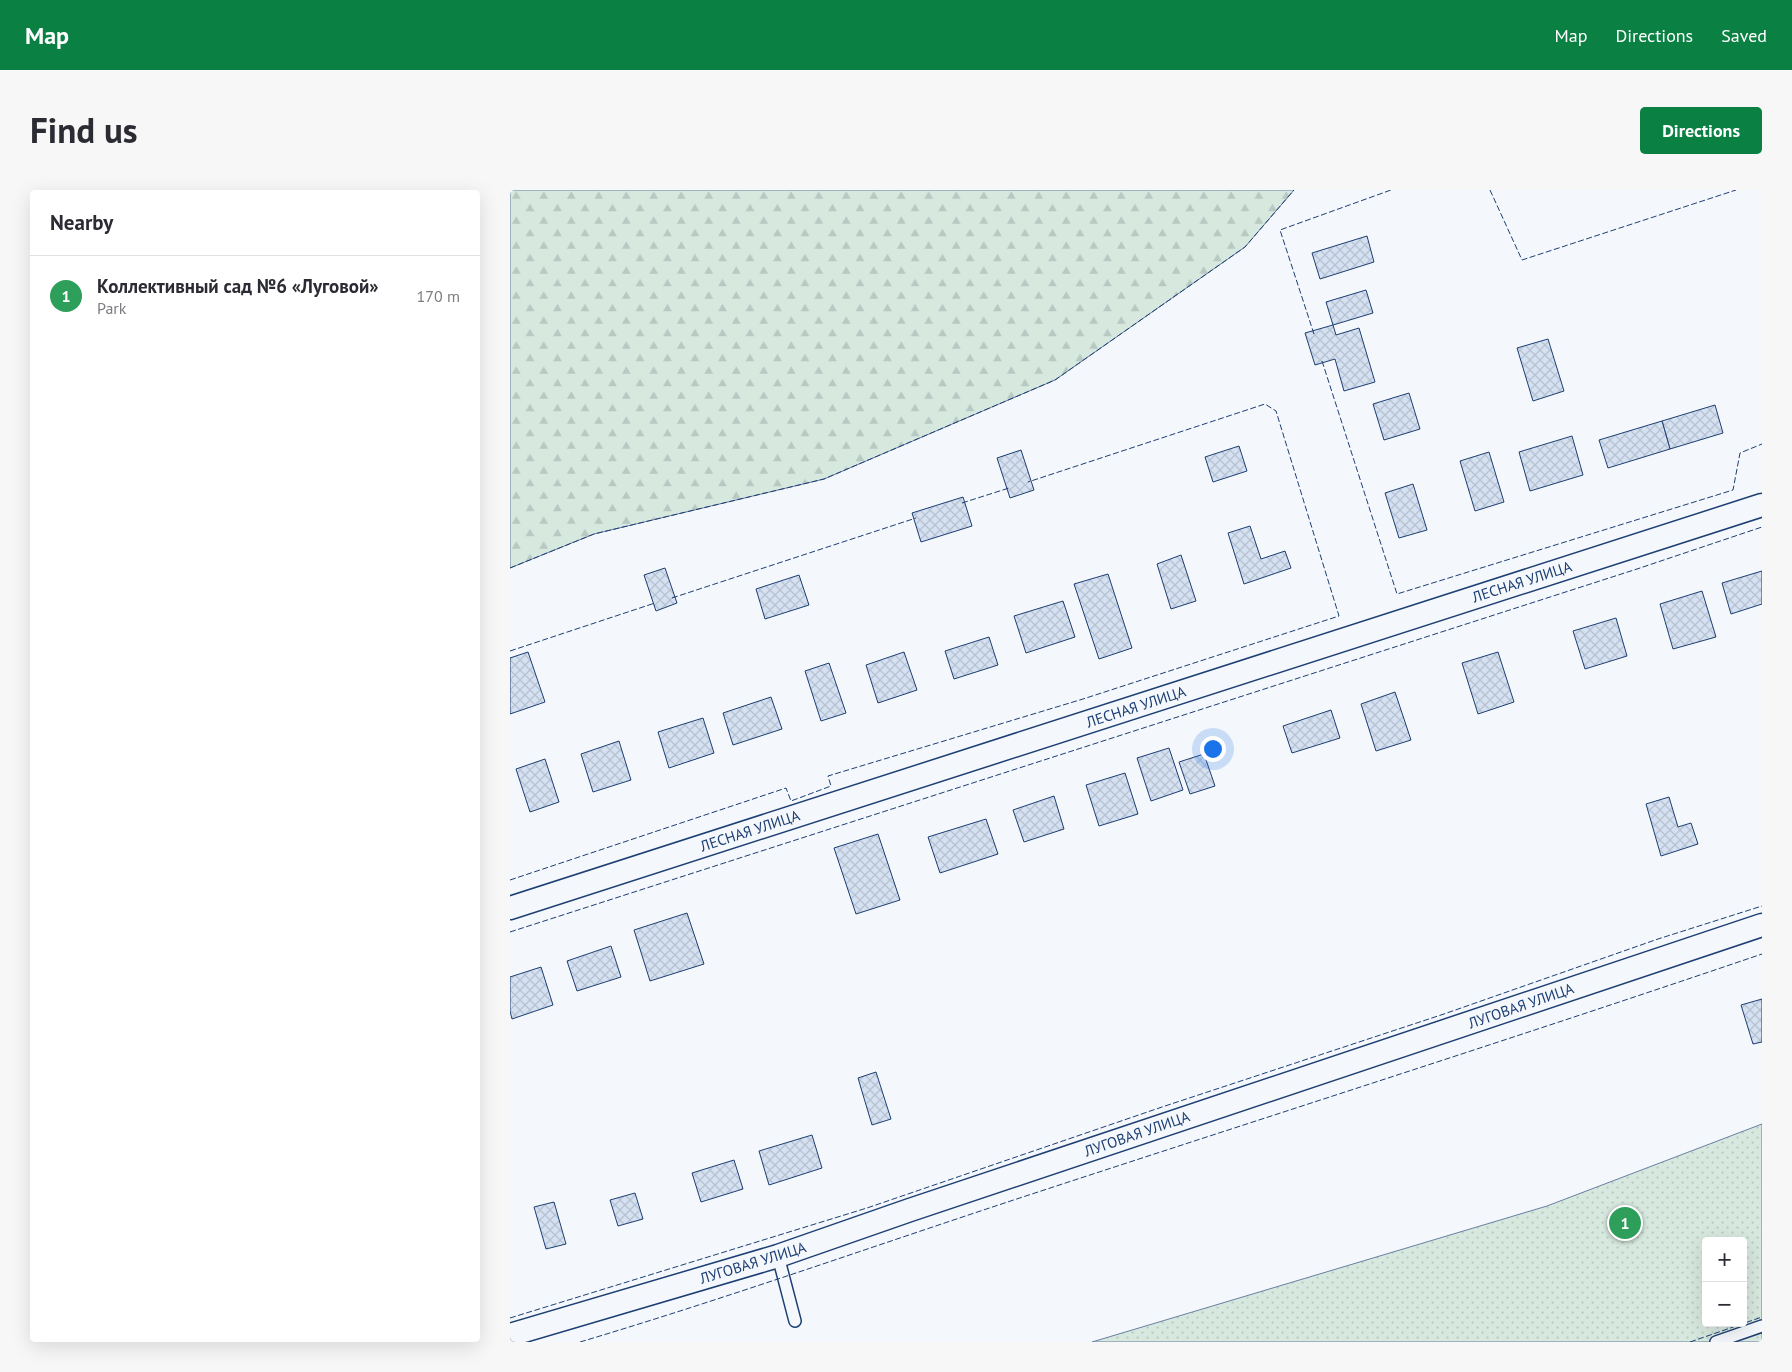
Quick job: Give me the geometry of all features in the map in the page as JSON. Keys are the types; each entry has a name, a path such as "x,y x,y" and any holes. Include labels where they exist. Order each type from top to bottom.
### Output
{"street":[{"name":"ЛЕСНАЯ УЛИЦА","path":"510,908 1762,505"},
{"name":"ЛУГОВАЯ УЛИЦА","path":"510,1335 778,1256 1762,925"}],"lane":[{"path":"778,1256 795,1321"},
{"path":"1716,1342 1762,1326"}],"green space":[{"path":"510,190 1294,190 1245,247 1055,380 824,479 594,534 510,568"},
{"path":"1762,1124 1762,1342 1092,1342 1547,1206"}],"building":[{"path":"1367,236 1374,262 1320,279 1312,253"},
{"path":"1366,290 1373,313 1333,325 1326,302"},
{"path":"1333,325 1336,335 1359,328 1375,382 1344,391 1335,359 1315,365 1305,333"},
{"path":"1548,339 1564,391 1533,401 1517,348"},
{"path":"1409,393 1420,429 1384,440 1373,404"},
{"path":"1715,405 1723,433 1670,449 1662,421"},
{"path":"1662,421 1670,449 1608,468 1599,440"},
{"path":"1572,436 1583,475 1530,491 1519,452"},
{"path":"1239,446 1247,471 1213,482 1205,457"},
{"path":"1021,450 1034,490 1010,498 997,458"},
{"path":"1489,452 1504,502 1475,511 1460,461"},
{"path":"1413,484 1427,530 1399,538 1385,493"},
{"path":"963,497 972,526 921,542 912,513"},
{"path":"1250,526 1261,559 1285,551 1291,568 1244,584 1228,533"},
{"path":"1181,555 1196,601 1171,609 1157,564"},
{"path":"665,568 677,603 656,611 644,575"},
{"path":"1762,571 1762,604 1731,614 1722,583"},
{"path":"1108,574 1132,648 1099,659 1074,584"},
{"path":"799,575 809,605 765,619 756,589"},
{"path":"1702,591 1716,637 1673,649 1660,604"},
{"path":"1063,601 1075,637 1026,653 1014,616"},
{"path":"1616,618 1627,656 1585,669 1573,631"},
{"path":"989,637 998,665 954,679 945,651"},
{"path":"528,652 545,702 510,714 510,658"},
{"path":"904,652 917,690 878,703 866,665"},
{"path":"1498,652 1514,702 1478,714 1462,663"},
{"path":"829,663 846,713 821,721 805,671"},
{"path":"1395,692 1411,740 1376,751 1361,704"},
{"path":"771,697 782,729 733,745 723,713"},
{"path":"1331,710 1340,738 1292,753 1283,726"},
{"path":"703,718 714,753 669,768 658,732"},
{"path":"619,741 631,780 593,792 581,754"},
{"path":"1169,748 1183,790 1151,801 1137,758"},
{"path":"1204,754 1215,786 1190,794 1179,762"},
{"path":"545,759 559,802 530,812 516,769"},
{"path":"1125,773 1138,814 1099,826 1086,785"},
{"path":"1054,796 1064,829 1024,842 1013,810"},
{"path":"1669,797 1678,827 1691,823 1698,844 1661,856 1646,804"},
{"path":"986,819 998,854 940,873 928,837"},
{"path":"878,834 900,900 856,914 834,848"},
{"path":"687,913 704,964 650,981 634,930"},
{"path":"611,946 621,977 577,991 567,961"},
{"path":"541,967 553,1005 512,1019 510,1011 510,977"},
{"path":"1762,999 1762,1042 1753,1044 1741,1005"},
{"path":"876,1072 891,1119 872,1125 858,1078"},
{"path":"812,1135 822,1168 769,1185 759,1151"},
{"path":"734,1160 743,1189 701,1202 692,1173"},
{"path":"635,1193 643,1219 618,1226 610,1200"},
{"path":"554,1202 566,1244 546,1249 534,1207"}],"fence":[{"path":"510,568 594,534 824,479 1055,380 1245,247 1294,190"},
{"path":"1314,334 1280,230 1391,190"},
{"path":"1490,190 1522,260 1736,190"},
{"path":"1322,361 1397,594 1733,490 1740,453 1762,444"},
{"path":"510,880 786,788 791,801 831,786 828,776 1083,699 1339,616 1276,411 1265,404 1028,482"},
{"path":"962,503 1009,488"},
{"path":"672,598 916,518"},
{"path":"510,932 1762,527"},
{"path":"510,651 655,603"},
{"path":"510,1318 867,1208 1162,1107 1444,1014 1658,939 1762,906"},
{"path":"580,1342 752,1288 1762,954"},
{"path":"1690,1342 1762,1317"}],"place":[{"name":"Коллективный сад №6 «Луговой»","path":"1625,1223"}]}
